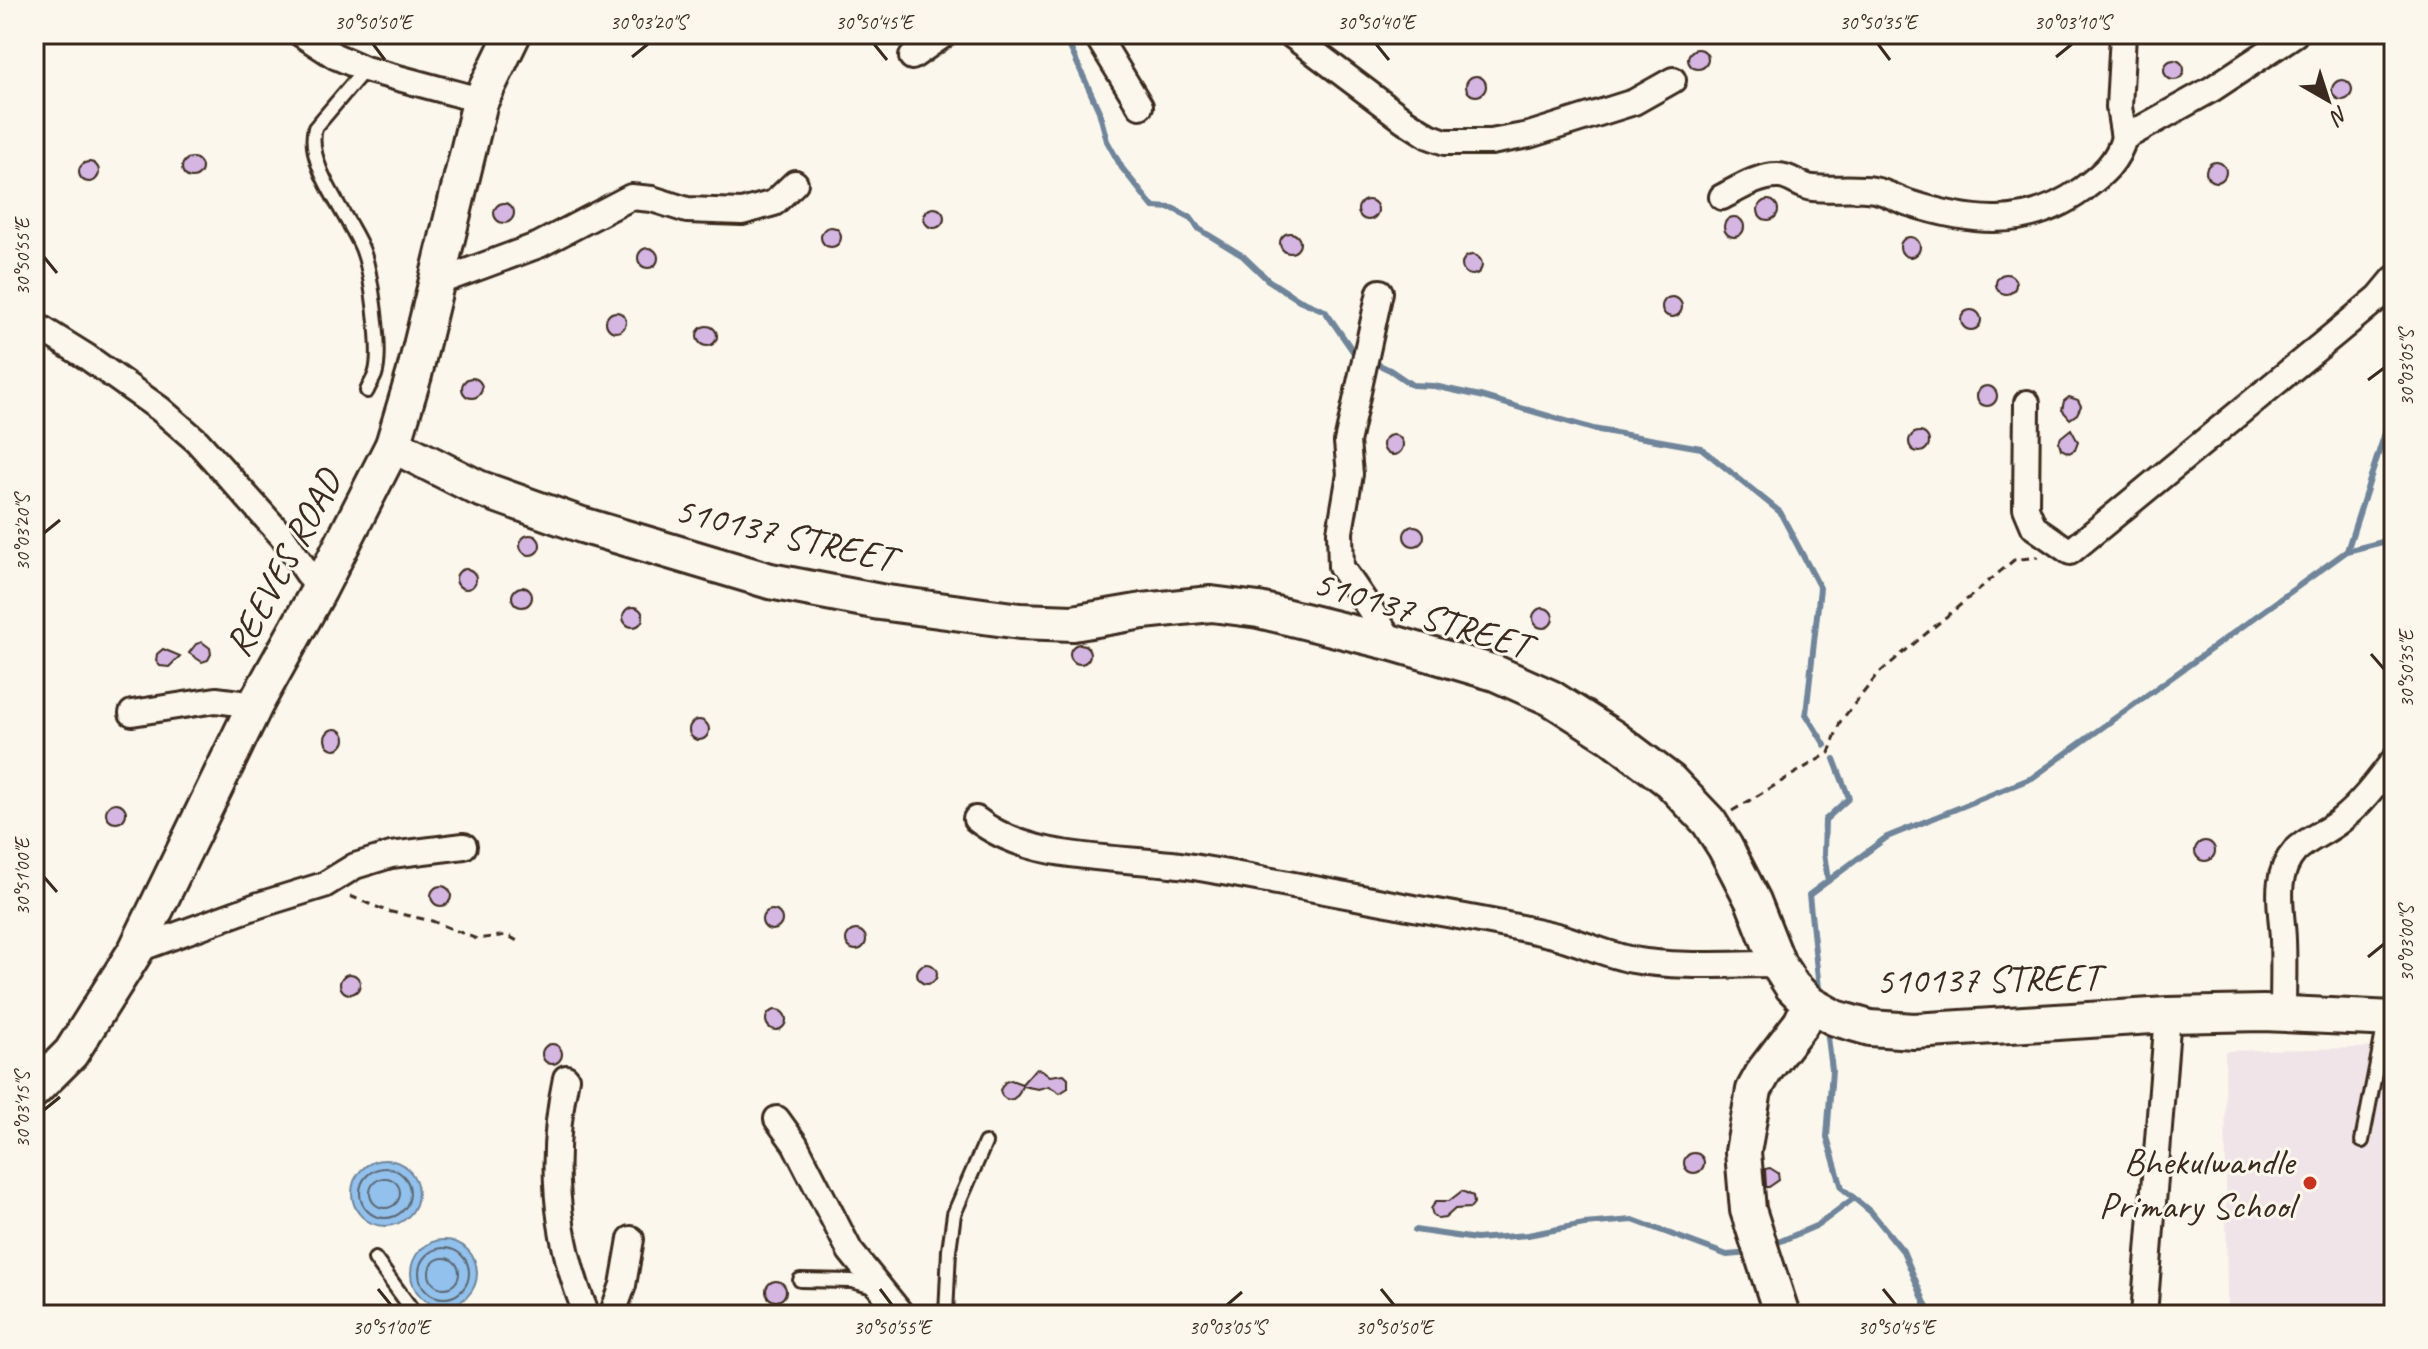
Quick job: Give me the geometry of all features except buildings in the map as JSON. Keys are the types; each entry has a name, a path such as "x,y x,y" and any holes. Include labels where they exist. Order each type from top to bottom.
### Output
{"street":[{"path":"301,34 335,56 365,69 480,100"},
{"path":"912,57 945,34"},
{"path":"1096,34 1140,106"},
{"path":"1290,34 1404,120 1445,142 1491,142 1529,135 1634,102 1673,80"},
{"path":"1722,197 1746,185 1779,176 1810,188 1875,190 1960,216 1991,220 2046,211 2097,178 2116,159 2122,128 2123,34"},
{"path":"2122,128 2212,89 2295,34"},
{"name":"REEVES ROAD","path":"34,1090 71,1053 136,950 255,705 319,590 393,445 414,375 480,100 510,35"},
{"path":"436,283 539,245 631,197 652,199 687,210 742,212 774,203 795,183"},
{"path":"2027,403 2026,508 2034,527 2070,552 2379,297 2394,279"},
{"path":"1380,292 1347,442 1350,474 1340,532 1341,567 1393,643"},
{"path":"34,324 160,409 197,441 283,537 319,590"},
{"name":"510137 STREET","path":"393,445 478,488 582,525 770,581 880,602 1020,621 1073,623 1211,604 1259,610 1393,643 1495,673 1551,698 1612,737 1670,781 1709,822 1725,847 1753,901 1778,964 1792,986 1810,1004 1835,1018 1870,1028 1914,1031 2168,1015 2283,1014 2390,1019"},
{"path":"132,713 207,701 255,705"},
{"path":"2283,1014 2283,937 2278,902 2287,865 2293,853 2303,844 2340,821 2362,800 2394,760"},
{"path":"976,819 1014,840 1051,849 1084,856 1185,866 1408,907 1558,936 1631,960 1678,965 1778,964"},
{"path":"136,950 324,885 355,866 391,855 464,846"},
{"path":"1782,1315 1748,1210 1743,1152 1754,1090 1765,1070 1801,1023 1810,1004"},
{"path":"2144,1315 2168,1015"},
{"path":"566,1078 556,1136 558,1201 568,1260 587,1315"},
{"path":"777,1119 795,1144 850,1251 902,1315"},
{"path":"612,1315 623,1285 631,1239"}],"lane":[{"path":"365,69 315,128 312,139 328,185 362,248 377,341 376,374 367,391"},
{"path":"2362,1141 2390,1019"},
{"path":"946,1315 954,1214 985,1143"},
{"path":"375,1259 416,1315"},
{"path":"800,1280 852,1281 865,1283 883,1292"}],"path":[{"path":"1709,822 1749,802 1829,753 1840,722 1879,673 2014,560 2070,552"},
{"path":"324,885 387,911 432,921 477,939 507,935 519,942"}],"shaded area":[{"name":"Bhekulwandle Primary School","path":"2394,1047 2394,1315 2227,1315 2225,1051"}],"water":[{"path":"385,1160 398,1163 408,1170 415,1180 418,1193 415,1206 408,1216 398,1223 385,1226 372,1223 362,1216 355,1206 352,1193 355,1180 362,1170 372,1163"},
{"path":"444,1240 457,1243 467,1250 474,1260 477,1273 474,1286 467,1296 457,1303 444,1306 431,1303 421,1296 414,1286 411,1273 414,1260 421,1250 431,1243"}],"waterway":[{"path":"1064,34 1099,111 1107,141 1122,168 1153,207 1172,208 1190,217 1199,229 1243,256 1268,280 1299,300 1325,311 1357,357"},
{"path":"1369,364 1390,370 1412,385 1434,386 1480,396 1593,429 1701,448 1780,512 1820,588 1806,714 1825,745"},
{"path":"2347,551 2394,405"},
{"path":"1819,988 1809,895 1887,837 2032,778 2347,551 2394,539"},
{"path":"1828,881 1824,853 1825,820 1849,798 1834,759"},
{"path":"1827,1029 1832,1070 1827,1137 1842,1188 1872,1213 1903,1251 1930,1315"},
{"path":"1774,1244 1818,1225 1854,1198"},
{"path":"1415,1230 1476,1239 1633,1220 1727,1255 1751,1253"}],"place":[{"name":"Bhekulwandle Primary School","path":"2310,1183"}]}
